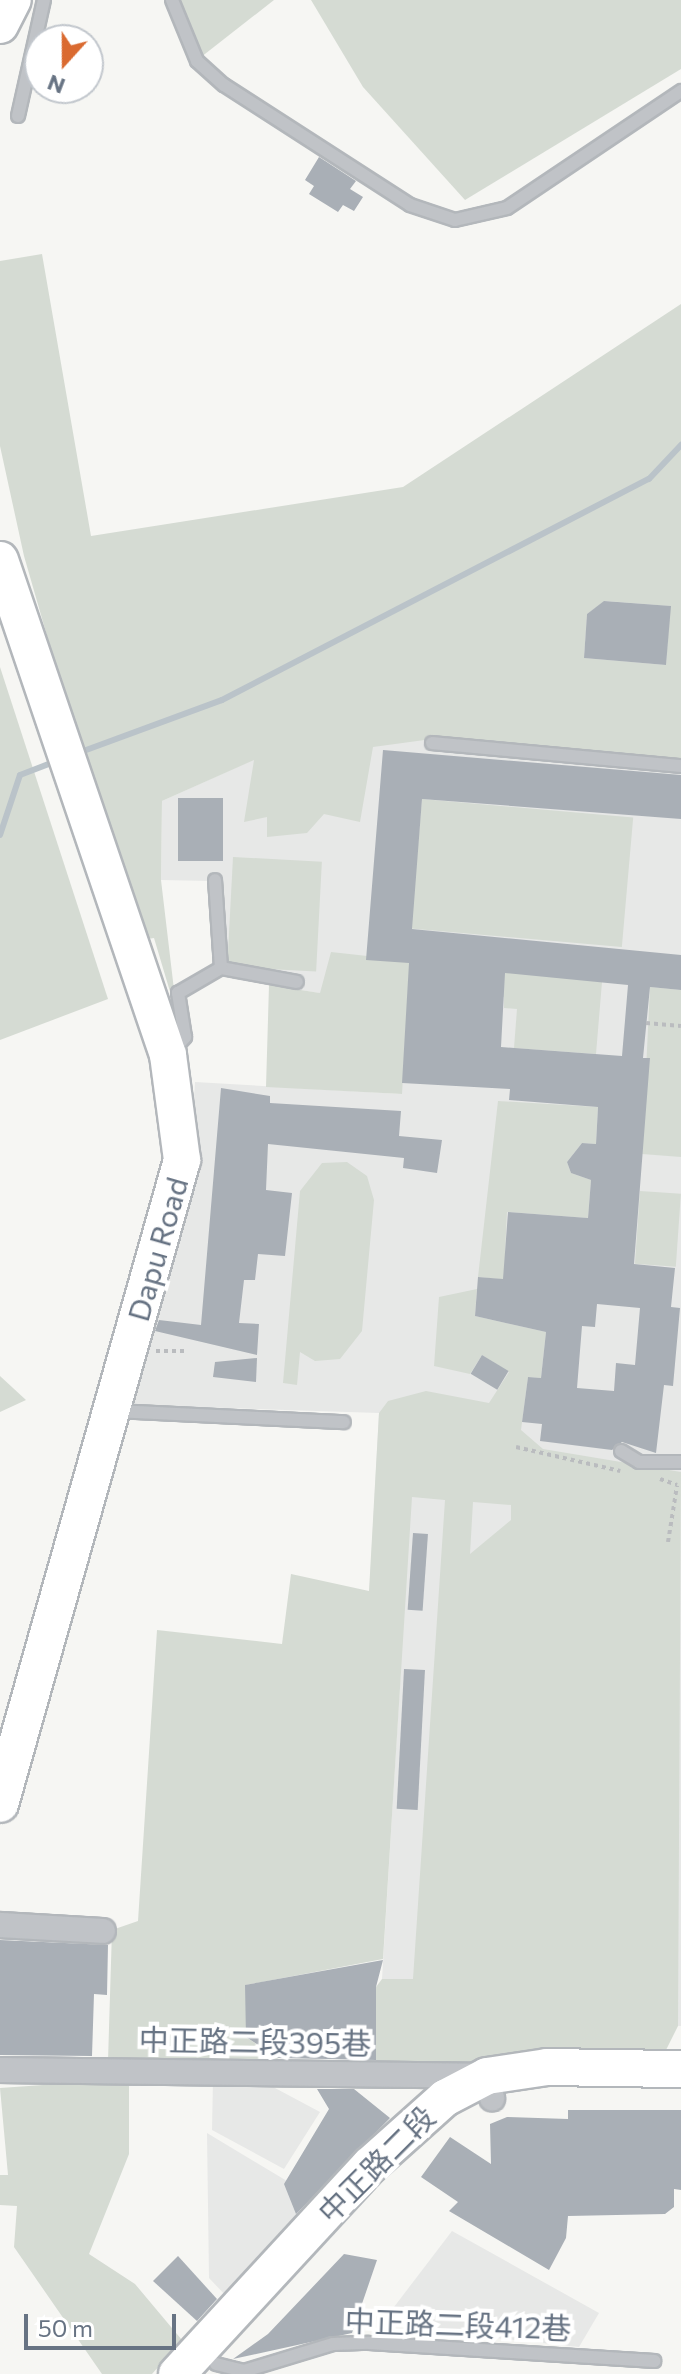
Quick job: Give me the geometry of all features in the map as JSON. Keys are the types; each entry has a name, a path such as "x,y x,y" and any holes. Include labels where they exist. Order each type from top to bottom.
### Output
{"main road":[{"path":"0,25 13,0"},
{"name":"Dapu Road","path":"0,560 168,1055 182,1160 0,1804"},
{"name":"中正路二段","path":"177,2374 407,2127 489,2087 547,2067 681,2069"},
{"name":"中正路二段","path":"211,2369 419,2148 489,2087 681,2092"}],"street":[{"path":"0,1925 103,1931"},
{"name":"中正路二段395巷","path":"0,2070 489,2087"}],"lane":[{"path":"18,116 44,0"},
{"path":"172,0 197,61 224,85 398,198 455,220 507,208 681,91"},
{"path":"432,743 681,766"},
{"path":"215,880 221,968"},
{"path":"168,1055 185,1037 178,993 221,968 297,982"},
{"path":"109,1410 344,1422"},
{"path":"621,1451 639,1462 681,1462"},
{"name":"中正路二段412巷","path":"211,2369 244,2371 333,2344 369,2343 654,2361"}],"path":[{"path":"646,1023 681,1026"},
{"path":"516,1447 636,1474"},
{"path":"651,1477 677,1485 668,1542"}],"shaded area":[{"path":"166,0 274,0 196,61"},
{"path":"311,0 681,0 681,69 465,200 363,87"},
{"path":"42,254 91,536 403,487 681,304 681,759 432,739 373,747 360,822 324,814 307,833 267,837 267,817 244,822 254,760 162,801 161,880 177,1015 154,938 135,941 24,556 0,446 0,261","holes":["605,601 670,606 666,665 584,658 587,614"]},
{"path":"604,601 681,606 681,2026 380,2012 401,1667 366,1657 379,1413 133,1405 189,1177 195,1082 401,1094 406,1007 233,979 215,968 210,881 161,880 162,801"},
{"path":"0,667 108,999 0,1040"},
{"path":"422,799 633,817 622,947 411,929"},
{"path":"233,857 322,862 316,972 227,967"},
{"path":"331,952 602,982 596,1054 514,1048 517,1009 504,1008 504,997 408,991 402,1094 266,1087 269,985 320,993"},
{"path":"650,987 681,990 681,1157 642,1154"},
{"path":"498,1101 598,1107 596,1144 582,1143 567,1162 571,1173 591,1180 588,1218 507,1212 505,1254 578,1260 576,1286 478,1277"},
{"path":"347,1162 367,1176 374,1200 362,1331 340,1359 315,1361 300,1352 297,1385 283,1383 300,1191 322,1163"},
{"path":"640,1191 681,1194 676,1267 635,1264"},
{"path":"477,1289 475,1316 546,1332 541,1378 528,1377 521,1430 543,1449 681,1472 678,2026 661,2060 376,2064 376,1987 382,1979 413,1979 445,1500 412,1497 383,1959 246,1985 246,2037 286,2064 108,2061 112,1930 138,1921 157,1630 282,1644 291,1574 369,1591 379,1413 388,1401 426,1391 489,1403 509,1372 482,1355 470,1374 434,1366 439,1297","holes":["473,1502 511,1505 511,1520 470,1554"]},
{"path":"0,1376 26,1400 0,1412"},
{"path":"129,2079 129,2154 89,2254 135,2284 182,2340 152,2374 102,2374 14,2247 17,2206 0,2205 0,2175 8,2175 0,2088"},
{"path":"213,2080 260,2080 320,2112 284,2169 212,2130"},
{"path":"207,2133 317,2199 229,2299 209,2278"},
{"path":"452,2231 599,2313 579,2347 414,2329 394,2307"}],"building":[{"path":"319,157 356,181 350,189 363,197 354,211 343,205 338,212 309,194 314,186 305,180"},
{"path":"604,601 671,606 666,665 584,658 587,614"},
{"path":"383,750 681,775 681,819 422,799 412,929 681,955 681,990 650,987 643,1058 650,1058 634,1264 675,1268 671,1307 680,1308 673,1386 664,1385 656,1453 622,1442 612,1450 540,1441 542,1424 522,1422 528,1377 541,1378 546,1332 475,1316 478,1277 503,1279 508,1212 588,1218 591,1180 571,1173 567,1162 582,1143 596,1144 598,1107 509,1100 510,1089 402,1083 409,963 366,960","holes":["505,973 628,985 622,1056 501,1047","597,1304 640,1308 635,1365 616,1363 614,1391 577,1388 582,1326 595,1327"]},
{"path":"178,798 223,798 223,861 178,861"},
{"path":"221,1088 270,1096 270,1103 401,1111 399,1136 442,1140 437,1173 403,1168 404,1158 268,1144 266,1190 292,1193 285,1256 258,1254 255,1280 244,1280 239,1323 259,1324 257,1355 155,1331 159,1320 201,1325"},
{"path":"482,1355 509,1371 497,1390 471,1374"},
{"path":"257,1358 256,1382 213,1377 215,1362"},
{"path":"413,1533 428,1534 423,1611 408,1610"},
{"path":"404,1669 425,1670 418,1810 397,1809"},
{"path":"0,1940 108,1945 107,1995 94,1994 92,2056 0,2055"},
{"path":"383,1960 376,1987 376,2060 278,2058 246,2037 245,1985"},
{"path":"317,2089 354,2089 390,2118 296,2214 284,2184 329,2109"},
{"path":"568,2110 681,2110 681,2190 674,2189 674,2207 665,2214 568,2216 566,2238 549,2270 449,2211 458,2202 421,2177 450,2137 491,2164 490,2124 507,2117 568,2119"},
{"path":"344,2254 377,2260 352,2333 233,2359 268,2334"},
{"path":"178,2256 217,2299 197,2321 153,2281"}],"waterway":[{"path":"78,753 222,700 649,479 681,445"},
{"path":"0,835 20,775 57,761"}]}
